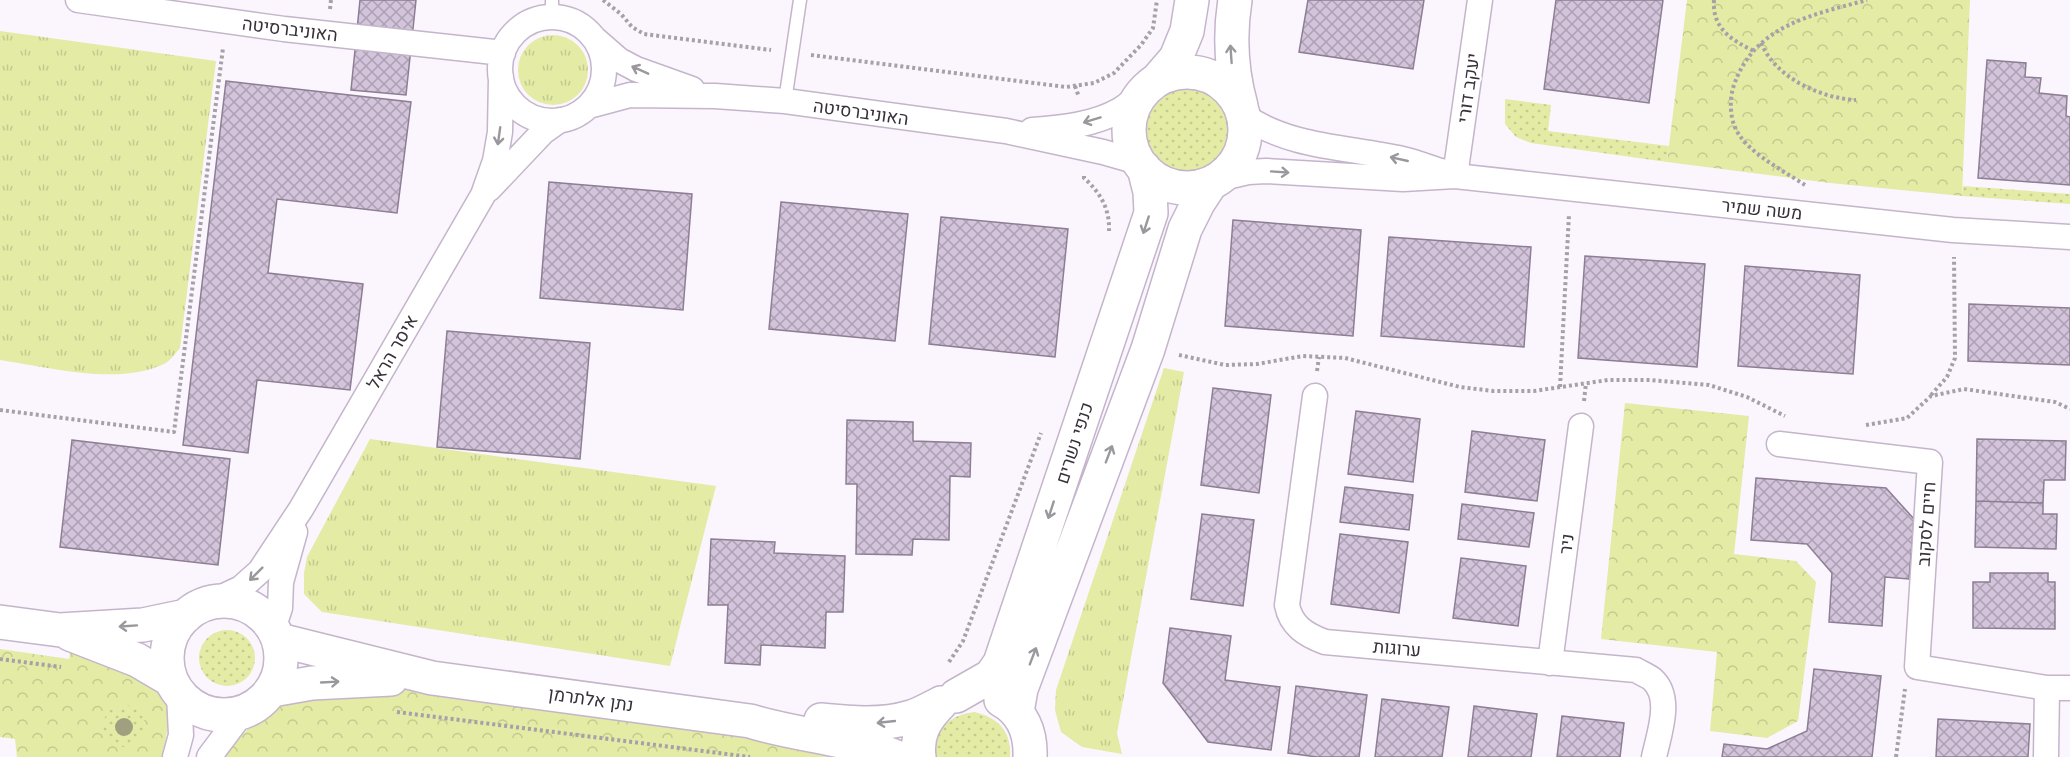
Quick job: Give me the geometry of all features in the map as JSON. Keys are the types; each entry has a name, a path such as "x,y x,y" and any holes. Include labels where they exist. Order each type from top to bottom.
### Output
{"street":[{"name":"האוניברסיטה","path":"78,0 227,21 503,53"},
{"path":"1192,0 1187,31 1176,58 1133,108 1129,126 1131,145 1141,165 1150,176 1167,185 1185,189 1216,180 1236,163 1244,145 1246,126 1234,81 1231,57 1230,37 1235,0"},
{"name":"יעקב דורי","path":"1455,176 1480,0"},
{"path":"552,9 576,23 594,39 601,53 604,69 600,90 589,106 576,115 560,120 543,120 521,111 510,100 501,77 503,53 510,39 521,28 552,9"},
{"name":"האוניברסיטה","path":"594,39 619,60 636,69 715,96"},
{"path":"1150,86 1175,74 1195,72 1214,78 1230,90 1242,111"},
{"name":"איסר הראל","path":"198,609 241,588 260,571 301,509 483,195 495,161 500,132 501,77"},
{"name":"האוניברסיטה","path":"1006,131 1059,128 1090,122 1120,110 1150,86"},
{"name":"האוניברסיטה","path":"589,106 630,95 715,96 785,101 1006,131 1103,152 1141,165"},
{"name":"משה שמיר","path":"1242,111 1254,123 1283,137 1403,159 1455,176"},
{"name":"איסר הראל","path":"483,195 543,132 560,120"},
{"name":"כנפי נשרים","path":"949,699 991,676 1000,663 1150,213 1150,192 1141,165"},
{"name":"משה שמיר","path":"1216,180 1248,172 1266,171 1403,179 1455,176 1953,230 2070,237"},
{"name":"כנפי נשרים","path":"1017,712 1021,688 1148,349 1185,229 1198,203 1216,180"},
{"name":"ערוגות","path":"1315,396 1287,605 1289,615 1297,626 1310,636 1324,642 1635,670 1653,680 1663,696 1663,712 1654,757"},
{"name":"ניר","path":"1550,663 1581,426"},
{"name":"חיים לסקוב","path":"1779,444 1930,462 1917,667"},
{"name":"איסר הראל","path":"276,634 281,582 301,509"},
{"path":"0,622 60,630 143,625 224,601 239,603 258,613 276,634 281,666 272,690 259,704 229,716 214,715 189,704 175,687 137,660 60,630"},
{"path":"175,757 181,735 175,687 167,663 168,646 174,629 198,609"},
{"name":"נתן אלתרמן","path":"276,634 432,678 750,721 777,729 825,737 896,757"},
{"path":"1917,667 2059,688 2046,757"},
{"name":"נתן אלתרמן","path":"272,690 312,683 432,678"},
{"path":"919,757 918,746 921,730 929,715 949,699 973,693 990,694 1017,712 1026,726 1030,741 1030,757"},
{"name":"נתן אלתרמן","path":"750,721 781,717 865,723 892,722 913,717 949,699"},
{"path":"209,757 242,712"}],"lane":[{"path":"785,101 800,0"}],"path":[{"path":"603,0 621,14 632,27 644,34 1066,87 1094,83 1114,73 1141,45 1153,28 1157,0"},
{"path":"1714,0 1717,23 1736,42 1754,51"},
{"path":"1811,189 1749,146 1739,135 1731,114 1732,91 1743,67 1754,51 1774,32 1828,9 1867,0"},
{"path":"0,410 174,432 227,21"},
{"path":"1761,42 1766,54 1775,64 1807,87 1840,99 1856,100"},
{"path":"1083,178 1096,189 1104,201 1110,223 1109,232"},
{"path":"1560,387 1571,187"},
{"path":"1863,426 1907,418 1931,396 1947,377 1955,358 1953,230"},
{"path":"1148,349 1225,365 1257,364 1303,356 1345,358 1460,387 1493,391 1534,391 1608,380 1650,380 1709,385 1747,397 1795,419"},
{"path":"1931,396 1964,389 2055,402 2070,409"},
{"path":"943,665 951,660 963,641 1042,429"},
{"path":"0,659 67,667"},
{"path":"1896,757 1906,686 1917,667"},
{"path":"397,712 750,757"}],"green space":[{"path":"1687,0 1970,0 1962,196 1830,183 1667,162"},
{"path":"0,31 216,61 180,348 164,364 126,374 105,374 83,373 0,360"},
{"path":"553,35 572,41 582,51 588,70 582,89 572,99 553,105 534,99 524,89 518,70 524,51 534,41"},
{"path":"1187,89 1203,93 1216,101 1224,114 1228,130 1224,146 1216,159 1203,167 1187,171 1171,167 1158,159 1150,146 1146,130 1150,114 1158,101 1171,93"},
{"path":"1505,99 1551,105 1548,131 1669,146 1667,162 1531,143 1516,137 1505,124"},
{"path":"1963,186 2070,194 2070,204 1962,196"},
{"path":"1164,368 1184,372 1117,733 1122,754 1082,747 1061,732 1055,710 1056,690"},
{"path":"1625,403 1749,416 1734,554 1796,561 1816,582 1798,721 1767,738 1710,731 1717,652 1601,639"},
{"path":"370,439 716,486 670,666 322,612 304,594 307,557"},
{"path":"221,630 233,630 247,638 255,652 253,669 247,678 233,686 221,686 204,674 199,664 199,652 211,635"},
{"path":"71,648 148,683 163,698 166,705 167,727 162,757 17,757 15,739 0,737 0,649 69,659"},
{"path":"385,687 445,690 814,744 866,757 223,757 257,722 289,703 321,695"},
{"path":"124,705 139,711 145,726 139,741 124,747 109,741 103,726 109,711"},
{"path":"974,712 983,714 1002,727 1009,740 1010,757 935,757 936,739 944,726 957,717"}],"building":[{"path":"360,0 416,0 406,95 351,90"},
{"path":"1308,0 1424,0 1413,69 1299,52"},
{"path":"1556,0 1663,0 1649,103 1544,89"},
{"path":"1987,60 2026,63 2025,77 2041,78 2039,93 2067,96 2066,116 2070,117 2070,185 1978,178"},
{"path":"226,81 411,102 397,213 277,199 268,273 363,284 350,390 257,380 248,453 183,445"},
{"path":"549,182 692,194 683,310 540,298"},
{"path":"781,202 908,214 895,341 769,329"},
{"path":"941,217 1068,229 1055,357 929,344"},
{"path":"1233,220 1361,230 1353,336 1225,326"},
{"path":"1389,237 1531,247 1524,347 1381,336"},
{"path":"1585,256 1705,264 1697,367 1578,358"},
{"path":"1745,266 1860,275 1853,374 1738,366"},
{"path":"1969,304 2070,308 2070,365 1968,361"},
{"path":"447,331 590,343 580,459 437,447"},
{"path":"1213,388 1271,395 1259,493 1201,485"},
{"path":"1356,411 1420,419 1413,482 1348,474"},
{"path":"847,420 913,422 913,441 971,443 970,477 950,476 949,540 913,539 912,555 856,554 857,484 846,484"},
{"path":"1472,431 1545,440 1537,501 1465,492"},
{"path":"1977,439 2066,441 2065,480 2044,480 2043,503 1976,501"},
{"path":"72,440 230,459 218,565 60,547"},
{"path":"1756,478 1886,488 1914,519 1909,579 1885,577 1882,626 1829,622 1832,573 1807,544 1751,540"},
{"path":"1345,487 1413,495 1409,530 1340,522"},
{"path":"1976,501 2043,503 2043,514 2057,514 2056,549 1975,547"},
{"path":"1462,504 1534,513 1529,547 1458,539"},
{"path":"1202,514 1254,520 1243,606 1191,599"},
{"path":"1340,534 1408,542 1399,613 1331,604"},
{"path":"711,539 775,542 774,553 845,556 843,612 826,612 825,648 761,645 760,665 725,663 728,605 708,605"},
{"path":"1461,558 1526,566 1518,626 1453,618"},
{"path":"1990,573 2048,573 2048,582 2055,582 2055,629 1973,628 1973,582 1990,582"},
{"path":"1170,628 1231,636 1225,680 1280,687 1271,750 1208,742 1163,683"},
{"path":"1814,669 1881,676 1872,757 1722,757 1724,744 1767,749 1807,731"},
{"path":"1296,686 1367,695 1359,757 1317,757 1288,753"},
{"path":"1382,699 1449,707 1442,757 1375,757"},
{"path":"1474,706 1537,714 1531,757 1468,757"},
{"path":"1562,716 1624,723 1620,757 1557,757"},
{"path":"1938,719 2030,724 2028,757 1936,757"}]}
